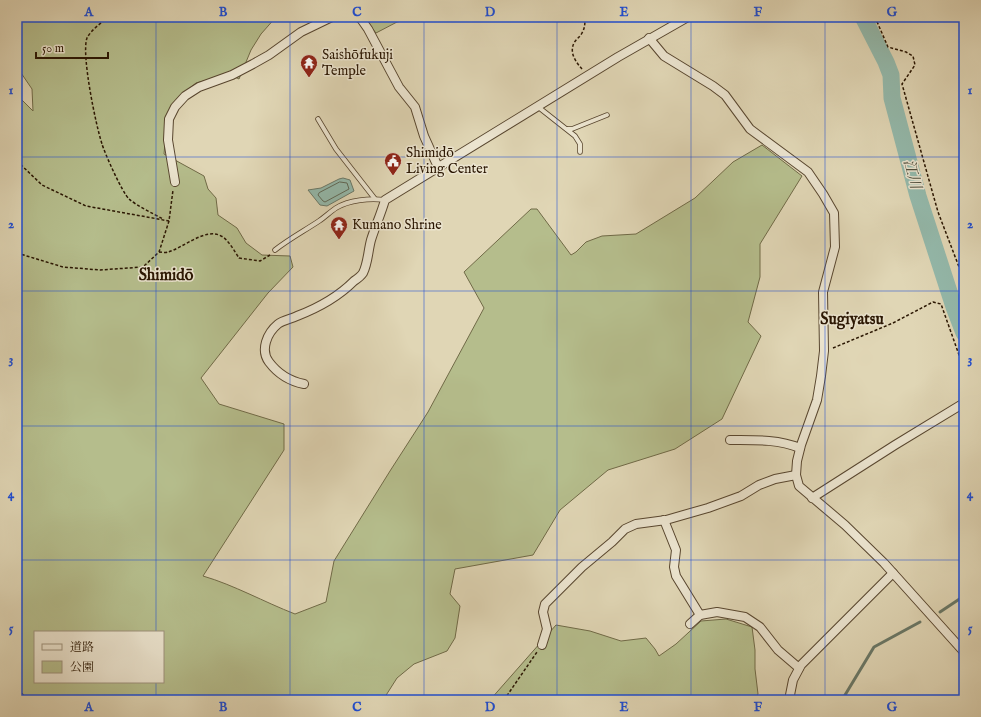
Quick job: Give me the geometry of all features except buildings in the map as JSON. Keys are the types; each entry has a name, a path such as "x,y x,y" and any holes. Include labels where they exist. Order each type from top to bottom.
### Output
{"street":[{"path":"175,182 168,140 169,119 175,107 185,96 199,87 232,75 254,64 301,32 332,17"},
{"path":"358,17 368,29 399,87 415,107 424,136 438,167"},
{"path":"304,384 284,378 272,366 265,357 267,338 279,323 315,308 331,299 348,287 362,273 367,260 371,240 380,218 385,200 587,75 649,38 688,17"},
{"path":"649,38 664,56 725,95 750,128 808,172 834,213 835,247 823,292 824,351 817,400 797,461 796,475 799,486 845,525 893,573 964,652"},
{"path":"812,498 964,403"},
{"path":"730,440 769,440 800,448"},
{"path":"542,645 547,629 543,612 550,598 625,529 636,524 664,520 715,506 741,496 759,485 775,479 796,475"},
{"path":"664,520 676,550 674,567 676,576 700,615"},
{"path":"789,700 793,680 799,668 893,573"},
{"path":"690,624 700,615 717,612 745,616 760,627 778,650 799,668"}],"lane":[{"path":"537,106 575,136 580,144 580,152"},
{"path":"566,129 572,129 607,115"},
{"path":"318,119 336,149 375,199"},
{"path":"275,250 296,235 320,221 338,207 357,201 375,199 385,200"}],"path":[{"path":"109,17 100,23 88,38 85,48 91,98 102,145 113,171 129,198 163,220"},
{"path":"585,17 585,27 582,33 574,41 572,54 587,75"},
{"path":"875,17 888,47 906,52 912,56 915,66 902,84 938,212 964,280"},
{"path":"17,161 42,185 86,206 169,221"},
{"path":"17,253 63,267 100,270 143,267 159,252 169,221 175,182"},
{"path":"159,252 168,252 199,237 211,234 221,236 232,247 239,258 260,261 270,256 275,250"},
{"path":"824,351 894,323 933,302 941,304 964,369"},
{"path":"504,700 542,645"},
{"path":"17,690 30,700"}],"green space":[{"path":"17,17 276,17 261,34 251,50 239,79 229,74 196,83 180,96 167,120 164,154 204,176 208,189 216,198 218,215 237,228 246,243 262,255 290,256 293,267 268,293 201,378 219,404 284,424 284,450 203,576 226,584 295,614 326,602 334,561 428,412 484,308 464,272 531,209 537,209 571,255 586,242 602,236 636,234 695,198 733,162 762,145 802,176 760,244 760,277 748,322 761,336 722,419 675,449 608,470 560,510 533,555 455,569 450,594 460,606 455,638 447,651 414,664 397,678 383,700 17,700 17,95 33,111 32,89 17,67"},
{"path":"363,17 413,17 411,19 397,22 376,33"},
{"path":"726,619 752,627 758,694 755,700 490,700 556,625 590,631 621,641 646,638 659,656 676,644 701,621"}],"water":[{"path":"343,178 350,180 354,191 327,206 320,205 308,190 321,188"}],"waterway":[{"name":"江川","path":"863,17 891,75 892,98 918,196 954,307 964,333"},
{"path":"940,612 964,596"},
{"path":"842,700 874,647 920,622"}],"place":[{"name":"Saishōfukuji Temple","path":"309,78"},
{"name":"Shimidō Living Center","path":"393,176"},
{"name":"Kumano Shrine","path":"339,240"}],"district":[{"name":"Shimidō","path":"166,276"},
{"name":"Sugiyatsu","path":"852,320"}]}
